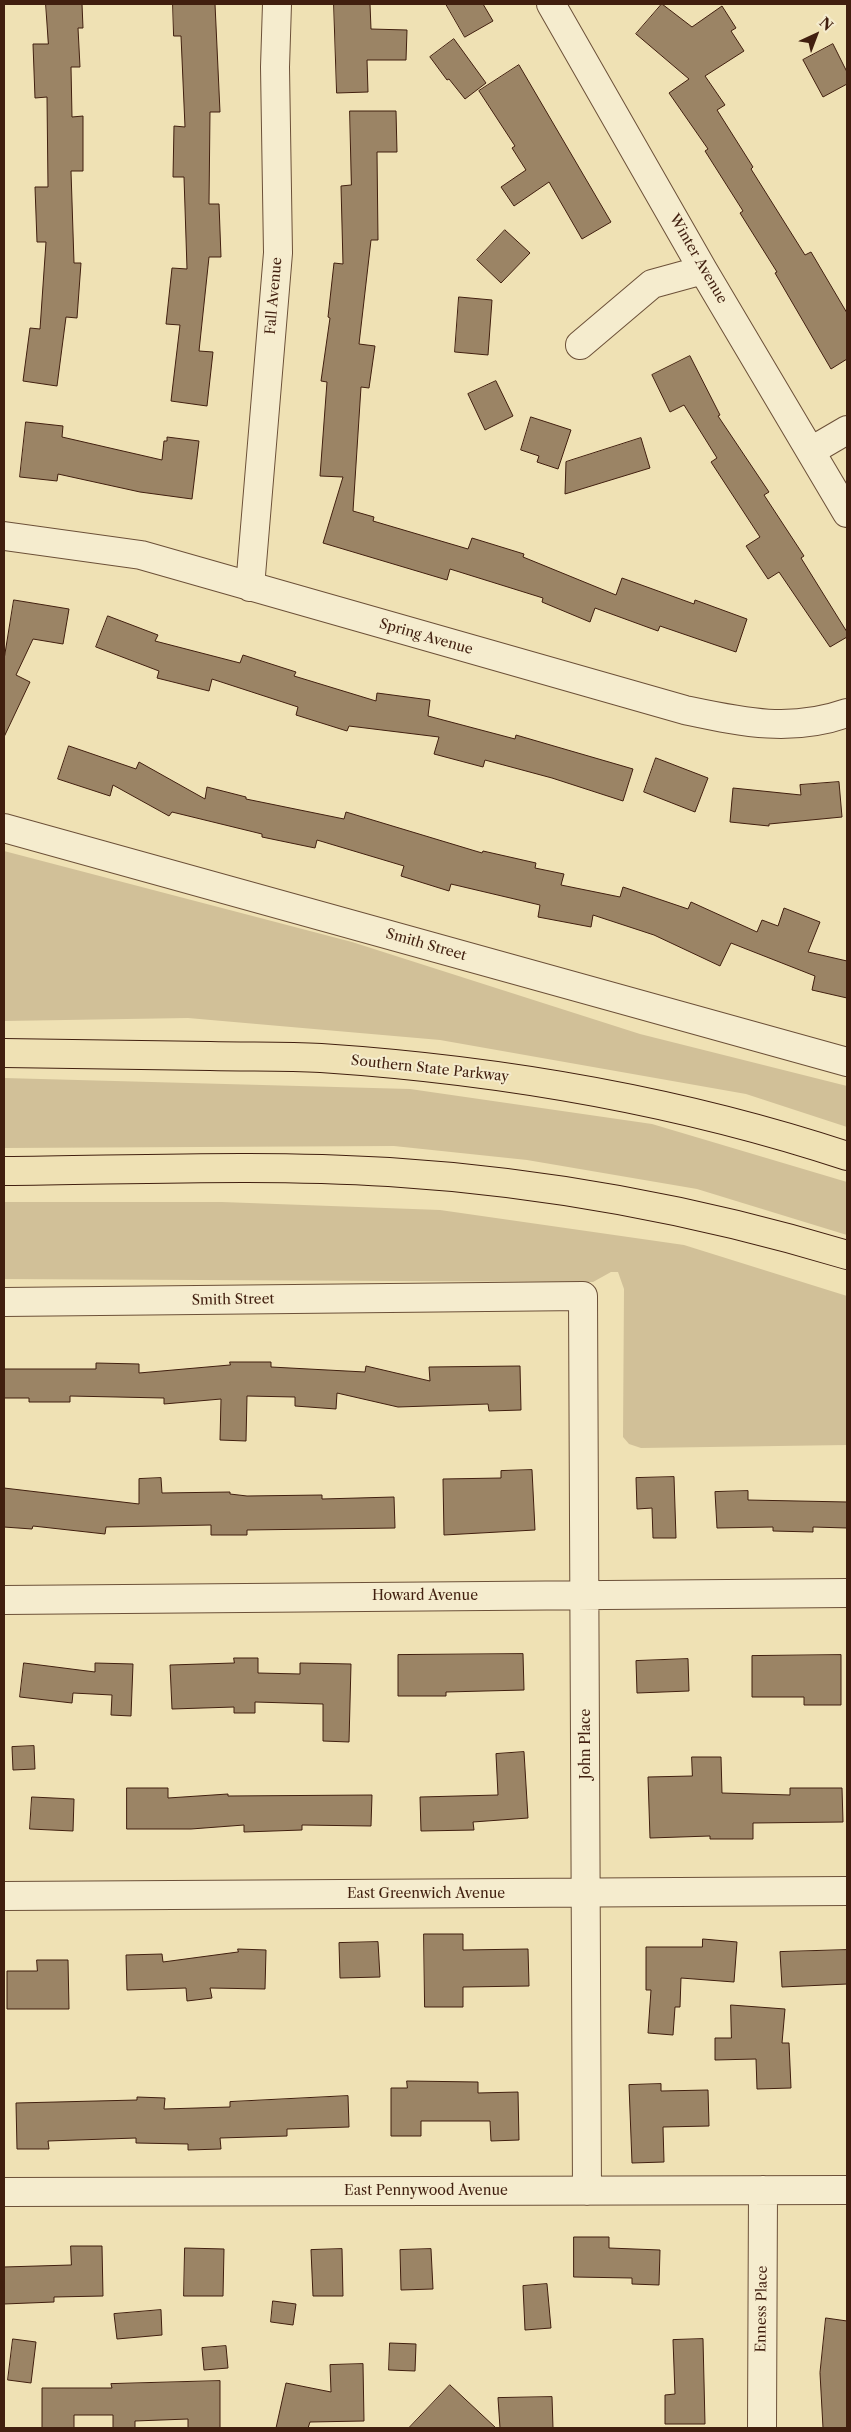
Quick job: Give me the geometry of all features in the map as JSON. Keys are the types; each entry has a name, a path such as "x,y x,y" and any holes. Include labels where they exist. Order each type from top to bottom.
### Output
{"highway":[{"name":"Southern State Parkway","path":"4,1053 318,1058 464,1071 650,1103 788,1138 847,1156"},
{"path":"4,1171 291,1169 387,1172 482,1180 614,1198 668,1209 761,1230 847,1255"}],"street":[{"name":"Fall Avenue","path":"250,587 278,253 275,67 277,4"},
{"name":"Winter Avenue","path":"551,4 703,270 847,513"},
{"path":"580,345 652,284 703,270"},
{"path":"811,450 847,430"},
{"name":"Spring Avenue","path":"4,536 142,555 685,710 749,724 796,724 833,718 847,713"},
{"name":"Smith Street","path":"4,828 847,1062"},
{"name":"Smith Street","path":"4,1302 583,1296"},
{"name":"John Place","path":"583,1296 587,2191"},
{"name":"Howard Avenue","path":"4,1600 847,1593"},
{"name":"East Greenwich Avenue","path":"4,1896 847,1891"},
{"name":"Enness Place","path":"762,2428 763,2190"},
{"name":"East Pennywood Avenue","path":"4,2192 847,2190"}],"shaded area":[{"path":"4,851 352,942 640,1034 847,1086 847,1127 746,1094 440,1040 188,1018 4,1021"},
{"path":"4,1078 410,1089 652,1124 847,1182 847,1235 697,1189 527,1160 394,1146 4,1148"},
{"path":"4,1202 222,1202 440,1210 684,1245 847,1296 847,1445 641,1448 629,1444 623,1437 624,1289 618,1272 611,1272 593,1282 4,1279"}],"building":[{"path":"46,4 82,4 83,28 78,28 80,67 71,67 72,117 83,116 83,171 71,171 74,263 81,263 77,318 66,317 57,386 23,381 30,328 40,329 46,242 37,242 35,187 48,187 47,97 35,98 33,44 48,44"},
{"path":"173,4 215,4 220,112 210,112 209,204 219,204 221,257 209,257 199,351 213,352 207,406 171,401 180,325 166,324 172,268 187,269 184,177 173,177 174,126 185,127 181,36 174,36"},
{"path":"334,4 370,4 371,29 407,30 406,60 367,60 368,92 337,93"},
{"path":"446,4 483,4 493,21 465,37"},
{"path":"662,4 692,27 722,6 736,28 731,31 744,51 705,76 725,105 717,110 753,167 751,169 805,255 811,252 847,313 847,359 831,369 775,273 777,272 740,213 743,211 705,151 708,149 669,93 689,79 636,34"},
{"path":"454,39 486,83 465,99 449,79 447,80 430,57"},
{"path":"833,44 847,72 847,84 823,97 803,60"},
{"path":"519,65 611,222 582,239 549,182 514,206 501,187 526,170 512,148 515,146 479,91"},
{"path":"350,111 396,111 397,152 377,152 378,240 371,240 359,344 375,346 369,388 361,387 353,511 374,517 373,521 468,549 472,538 524,554 523,557 616,595 622,578 694,604 695,600 747,619 736,652 660,626 658,631 595,608 590,622 542,602 543,598 450,569 447,580 323,543 343,477 320,476 327,382 321,381 330,318 328,317 334,263 343,264 341,186 351,185"},
{"path":"505,230 530,253 501,283 477,260"},
{"path":"459,297 492,300 488,355 455,352"},
{"path":"690,356 720,415 718,416 769,492 764,495 804,556 801,558 847,632 847,637 830,647 779,572 768,579 746,546 760,537 711,462 717,458 684,405 670,412 652,375"},
{"path":"496,381 513,416 485,430 468,394"},
{"path":"531,417 571,430 558,469 537,462 539,456 521,450"},
{"path":"26,422 63,426 62,437 162,460 164,441 167,441 167,437 199,441 192,499 140,492 58,474 57,481 20,477"},
{"path":"641,438 650,468 565,494 566,462"},
{"path":"14,600 69,609 63,644 33,639 16,675 30,682 4,737 4,660"},
{"path":"108,616 158,635 155,641 240,663 243,655 296,672 294,676 376,701 377,693 430,700 428,716 515,739 516,735 633,769 623,801 552,778 485,760 483,767 434,754 439,737 349,726 347,731 296,715 298,707 212,679 209,691 157,678 159,671 96,647"},
{"path":"69,746 136,769 139,762 205,799 207,787 246,797 246,799 344,819 346,812 482,853 483,851 536,863 535,868 564,874 561,885 620,897 623,887 688,909 691,902 757,932 762,920 778,926 784,908 820,922 808,952 847,961 847,998 812,990 815,976 731,943 720,966 654,935 593,915 591,927 538,917 540,905 451,884 449,891 401,876 404,866 317,840 315,848 262,837 262,834 172,812 169,816 113,785 110,796 58,779"},
{"path":"656,758 708,778 695,812 644,792"},
{"path":"839,782 842,817 769,824 769,826 730,822 733,788 801,795 800,785"},
{"path":"230,1362 271,1362 271,1367 365,1372 366,1366 430,1381 429,1367 520,1366 521,1410 489,1411 488,1404 398,1407 337,1393 336,1409 295,1406 295,1397 247,1396 246,1441 220,1440 221,1399 164,1404 164,1398 70,1396 70,1402 29,1402 29,1398 4,1398 4,1369 96,1369 96,1363 139,1364 139,1373 230,1365"},
{"path":"532,1470 535,1530 444,1535 443,1479 501,1478 501,1471"},
{"path":"674,1477 676,1538 653,1538 652,1508 637,1509 636,1478"},
{"path":"161,1478 162,1493 230,1492 230,1494 247,1496 322,1495 322,1499 394,1497 395,1528 247,1530 247,1535 211,1535 211,1525 106,1527 105,1534 33,1526 32,1529 4,1527 4,1488 139,1504 139,1479"},
{"path":"748,1491 748,1500 847,1502 847,1528 813,1527 813,1532 773,1531 773,1527 717,1528 715,1492"},
{"path":"523,1654 524,1690 446,1692 446,1696 398,1696 398,1655"},
{"path":"841,1655 841,1705 804,1705 804,1697 752,1697 752,1656"},
{"path":"234,1658 258,1658 258,1673 300,1674 300,1663 351,1664 349,1742 323,1741 323,1704 255,1702 255,1713 234,1713 234,1707 172,1709 170,1665 234,1663"},
{"path":"688,1659 689,1691 637,1693 636,1661"},
{"path":"24,1663 95,1672 95,1663 133,1664 131,1716 111,1715 112,1695 73,1693 72,1703 20,1697"},
{"path":"34,1746 35,1769 13,1770 12,1747"},
{"path":"524,1752 528,1818 473,1822 474,1830 421,1831 420,1797 498,1795 496,1754"},
{"path":"692,1757 721,1757 722,1793 790,1795 790,1788 842,1788 843,1822 753,1823 753,1839 710,1839 710,1836 650,1838 648,1777 692,1776"},
{"path":"127,1788 168,1788 168,1798 228,1794 228,1796 372,1795 371,1826 302,1825 302,1830 244,1832 244,1825 191,1829 127,1829"},
{"path":"32,1797 74,1799 73,1831 30,1829"},
{"path":"424,1934 463,1934 463,1950 528,1949 529,1986 463,1987 463,2007 425,2007"},
{"path":"703,1939 737,1942 734,1982 681,1978 680,2007 675,2007 673,2035 648,2033 651,1990 646,1990 646,1947 702,1947"},
{"path":"378,1942 380,1977 340,1978 339,1943"},
{"path":"238,1949 266,1950 265,1989 210,1988 212,1998 187,2001 186,1988 127,1990 126,1955 162,1954 163,1962 238,1952"},
{"path":"847,1950 847,1984 782,1987 780,1952"},
{"path":"37,1960 68,1960 69,2009 7,2009 7,1971 37,1971"},
{"path":"731,2005 785,2009 782,2043 789,2043 791,2088 757,2089 756,2059 715,2060 715,2038 731,2038"},
{"path":"407,2081 478,2082 478,2093 518,2092 519,2140 491,2141 490,2121 421,2121 421,2136 391,2136 391,2088 407,2088"},
{"path":"661,2084 661,2091 708,2090 709,2126 663,2127 664,2162 632,2163 629,2085"},
{"path":"348,2096 349,2127 287,2129 287,2136 220,2138 221,2149 188,2150 188,2144 136,2143 136,2138 48,2141 49,2149 17,2149 16,2103 137,2100 137,2097 165,2098 164,2109 230,2107 230,2102"},
{"path":"574,2237 609,2237 609,2248 660,2250 659,2285 632,2284 632,2278 574,2277"},
{"path":"71,2246 102,2246 103,2296 54,2297 54,2302 4,2304 4,2267 71,2265"},
{"path":"185,2248 224,2249 223,2296 184,2296"},
{"path":"342,2249 343,2296 313,2296 311,2250"},
{"path":"431,2249 433,2289 401,2290 400,2250"},
{"path":"547,2284 551,2328 525,2330 523,2286"},
{"path":"273,2301 296,2304 293,2325 271,2322"},
{"path":"161,2310 162,2335 117,2339 114,2314"},
{"path":"826,2318 847,2321 847,2428 823,2428 820,2373"},
{"path":"13,2339 36,2342 31,2383 8,2380"},
{"path":"703,2339 705,2424 665,2424 665,2395 675,2394 673,2340"},
{"path":"390,2343 416,2344 415,2371 389,2370"},
{"path":"226,2346 228,2368 204,2370 202,2348"},
{"path":"363,2364 364,2421 310,2422 308,2428 276,2428 286,2383 331,2392 330,2365"},
{"path":"220,2381 220,2428 188,2428 188,2419 135,2421 135,2428 113,2428 113,2415 74,2415 74,2428 42,2428 42,2388 112,2388 111,2384"},
{"path":"450,2385 496,2428 409,2428"},
{"path":"552,2397 553,2428 500,2428 498,2398"}]}
